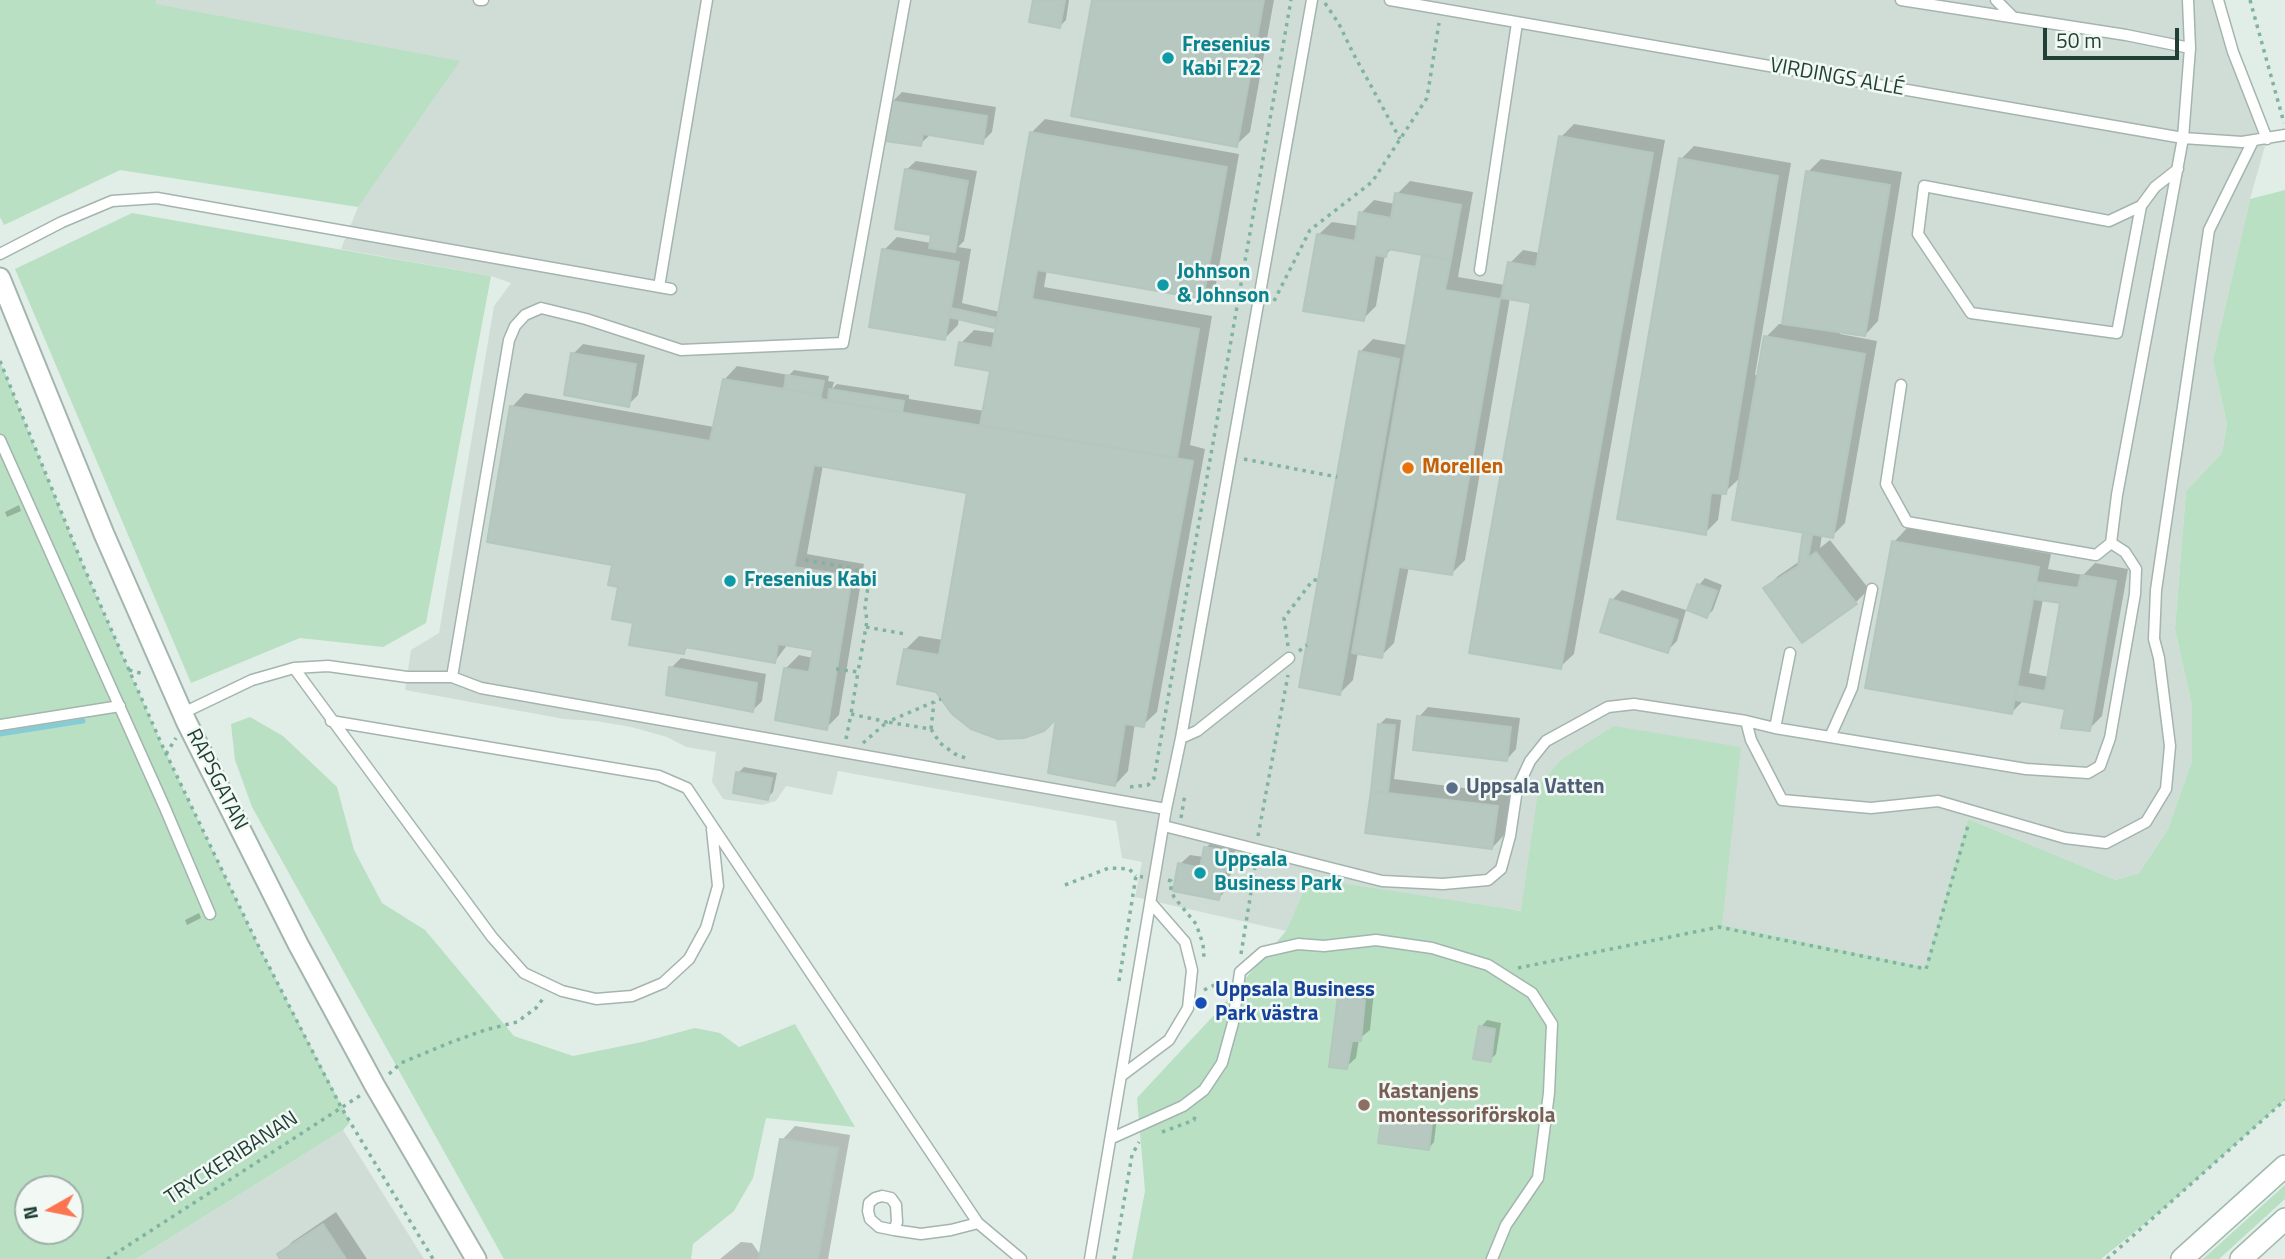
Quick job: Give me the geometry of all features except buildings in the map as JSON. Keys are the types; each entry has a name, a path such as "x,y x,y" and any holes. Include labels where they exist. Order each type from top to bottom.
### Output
{"main road":[{"path":"2182,1259 2285,1166"},
{"path":"2241,1259 2285,1219"}],"street":[{"name":"RAPSGATAN","path":"0,278 104,534 183,713 298,944 375,1086 476,1259"}],"lane":[{"path":"659,287 707,0"},
{"path":"452,677 509,340 515,326 525,315 541,309 586,318 681,350 843,343 905,0"},
{"path":"1090,1259 1166,809 1181,738 1312,0"},
{"name":"VIRDINGS ALLÉ","path":"1390,0 2183,138 2242,142 2285,135"},
{"path":"1901,0 2190,48"},
{"path":"1996,0 2013,18"},
{"path":"1901,385 1886,484 1906,523 2096,555 2111,543 2117,495 2183,138 2190,48 2188,0"},
{"path":"2218,0 2232,52 2267,139"},
{"path":"1480,270 1517,23"},
{"path":"1746,721 1751,740 1782,800 1871,808 1938,802 1972,809 2065,838 2106,843 2146,822 2166,789 2170,746 2159,658 2154,639 2156,590 2208,230 2253,141"},
{"path":"2141,206 2109,221 1924,186 1918,234 1971,313 2117,333 2141,206 2155,187 2178,169"},
{"path":"0,254 62,222 112,201 157,198 671,289"},
{"path":"0,440 120,706 209,914"},
{"path":"1164,826 1382,881 1443,884 1488,880 1501,869 1510,836 1517,789 1530,761 1546,741 1608,708 1634,704 2026,769 2088,773 2100,766 2110,738 2136,594 2136,569 2125,552 2111,543"},
{"path":"1830,737 1852,688 1872,589"},
{"path":"1775,728 1790,653"},
{"path":"1181,738 1197,731 1289,658"},
{"path":"183,713 253,680 294,668 328,666 407,677 452,677 481,688 1166,809"},
{"path":"294,668 492,937 524,973 552,986 596,999 632,996 663,983 690,959 706,928 718,886 712,825"},
{"path":"0,725 120,706"},
{"path":"331,721 659,775 687,788 978,1223 1021,1259"},
{"path":"1121,1076 1169,1041 1188,1008 1192,970 1185,942 1151,903"},
{"path":"1112,1138 1183,1106 1204,1090 1222,1063 1233,1023 1241,972 1263,952 1298,944 1324,946 1376,940 1432,948 1488,965 1532,993 1552,1024 1549,1093 1538,1178 1506,1225 1492,1259"},
{"path":"894,1230 921,1234 978,1223"}],"path":[{"path":"1128,788 1148,785 1154,778 1291,0"},
{"path":"1324,0 1400,139"},
{"path":"2250,0 2283,105 2285,125"},
{"path":"1270,308 1310,230 1372,182 1427,98 1441,9"},
{"path":"0,361 82,563 162,745 257,943 341,1107 433,1259"},
{"path":"1243,467 1246,447"},
{"path":"1244,459 1336,477"},
{"path":"805,560 852,568 863,574 868,587 864,607 866,627 851,714 848,752"},
{"path":"1203,990 1241,972 1240,955 1259,830 1289,675 1284,618 1313,580 1318,580"},
{"path":"866,627 905,635"},
{"path":"836,668 858,672"},
{"path":"848,752 887,722 942,699"},
{"path":"934,702 931,729 940,743 972,761"},
{"path":"851,714 931,729"},
{"path":"1179,830 1185,793"},
{"path":"1499,972 1719,927 1926,969 1972,809"},
{"path":"1065,885 1109,868 1129,869 1136,876"},
{"name":"TRYCKERIBANAN","path":"107,1259 375,1086 401,1063 485,1030 517,1022 536,1008 552,986"},
{"path":"1162,1132 1194,1120 1204,1090"},
{"path":"2107,1259 2285,1100"},
{"path":"1114,1259 1132,1154 1137,1144 1149,1136"}],"shaded area":[{"path":"156,0 2218,0 2267,139 2250,199 2213,360 2227,424 2222,453 2186,491 2175,629 2192,706 2192,761 2168,829 2139,873 2116,880 1968,819 1925,967 1721,925 1500,909 1309,878 1286,931 1135,897 1142,862 1122,858 1116,821 838,771 832,795 786,786 776,801 762,805 723,799 712,782 716,752 686,747 667,737 631,727 564,719 405,690 411,650 439,633 494,306 511,283 491,276 341,249 358,207 156,4"},
{"path":"343,1130 424,1259 136,1259"}],"green space":[{"path":"0,0 156,0 156,4 460,61 358,207 120,170 4,225 0,217"},
{"path":"2285,190 2285,1100 2163,1209 2101,1259 1132,1259 1145,1191 1137,1098 1215,1014 1286,931 1309,878 1521,911 1539,785 1562,759 1614,726 1741,747 1722,925 1925,967 1968,819 2116,880 2139,873 2168,829 2192,761 2192,706 2175,629 2186,491 2222,453 2227,424 2213,360 2250,199"},
{"path":"132,213 491,276 426,623 383,647 300,638 191,683 15,269"},
{"path":"0,361 82,563 162,745 257,943 350,1122 343,1130 136,1259 0,1259"},
{"path":"250,717 283,736 337,787 354,850 382,903 425,930 514,1036 573,1056 695,1028 720,1033 739,1047 795,1024 855,1127 766,1118 753,1178 734,1211 693,1244 691,1259 504,1259 252,807 235,760 231,724"},
{"path":"2285,1185 2285,1199 2219,1259 2203,1259"}],"waterway":[{"path":"0,734 83,721"}],"place":[{"name":"Fresenius Kabi F22","path":"1168,58"},
{"name":"Johnson & Johnson","path":"1163,285"},
{"name":"Morellen","path":"1408,468"},
{"name":"Fresenius Kabi","path":"730,581"},
{"name":"Uppsala Vatten","path":"1452,788"},
{"name":"Uppsala Business Park","path":"1200,873"},
{"name":"Uppsala Business Park västra","path":"1201,1003"},
{"name":"Kastanjens montessoriförskola","path":"1364,1105"}]}
